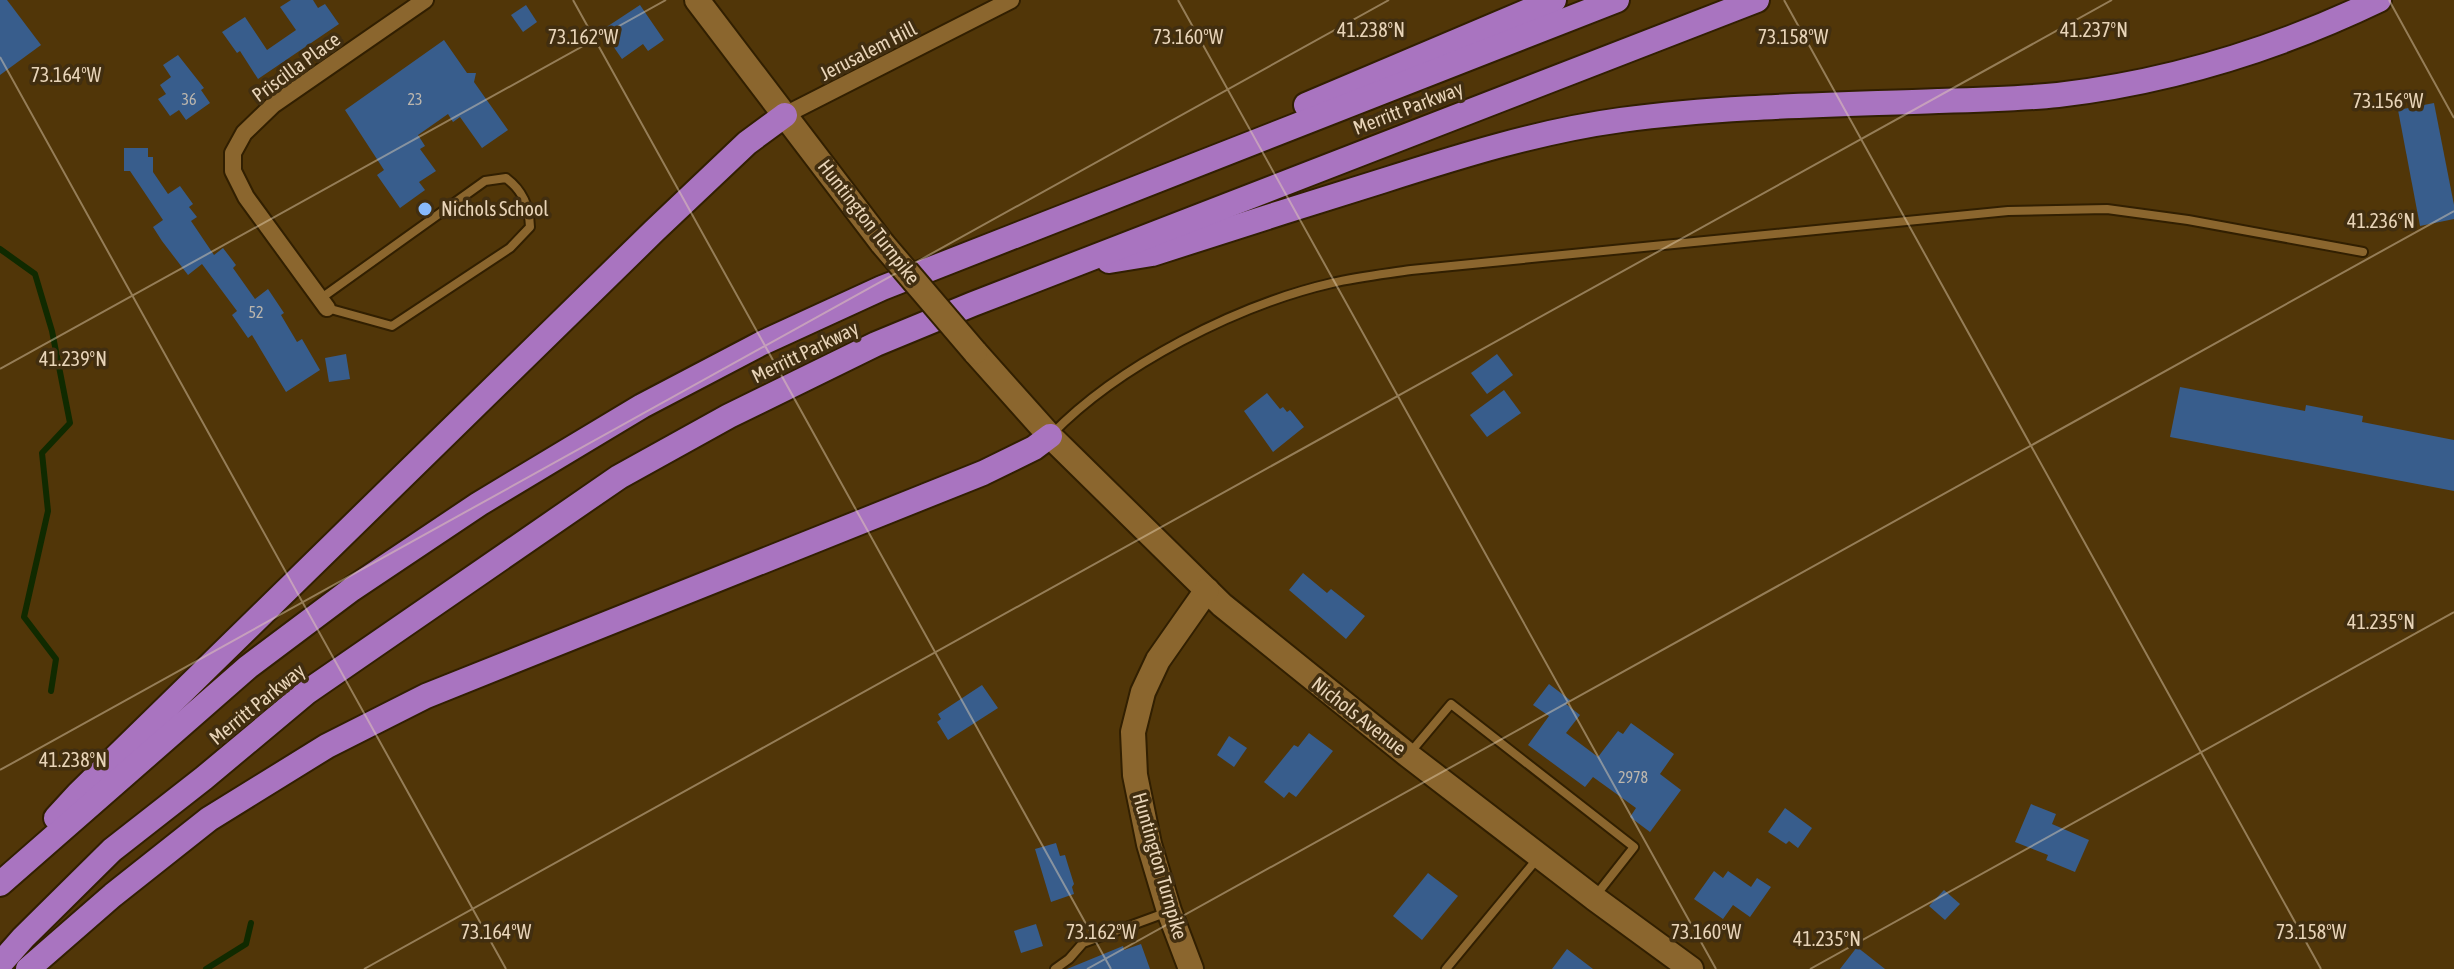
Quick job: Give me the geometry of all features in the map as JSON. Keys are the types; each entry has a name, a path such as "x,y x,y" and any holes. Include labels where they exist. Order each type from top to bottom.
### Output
{"highway":[{"path":"1143,185 1289,112 1554,0"},
{"name":"Merritt Parkway","path":"0,884 248,667 352,589 479,504 642,406 762,343 882,288 1617,0"},
{"name":"Merritt Parkway","path":"0,964 112,850 307,692 619,477 729,416 876,344 1063,268 1757,0"},
{"path":"1063,268 1152,254 1472,153 1559,131 1680,113 1999,99 2058,95 2116,86 2182,72 2250,52 2302,34 2379,0"},
{"path":"0,884 78,794 237,637 654,231 747,143 785,115"},
{"path":"28,969 113,895 209,819 327,746 426,696 983,473 1034,448 1050,436"}],"main road":[{"name":"Huntington Turnpike","path":"697,0 882,243 1050,436"},
{"name":"Nichols Avenue","path":"1050,436 1207,590 1288,660 1594,898 1691,969"},
{"name":"Huntington Turnpike","path":"1191,969 1149,844 1135,775 1133,732 1143,692 1158,660 1207,590"}],"street":[{"name":"Priscilla Place","path":"323,304 246,197 233,171 233,153 244,133 273,105 425,0"},
{"name":"Jerusalem Hill","path":"785,115 1011,0"}],"lane":[{"path":"506,178 519,189 529,210 530,227 510,248 392,326 323,304 485,181 506,178"},
{"path":"1050,436 1080,408 1129,373 1182,340 1225,319 1276,299 1333,283 1411,270 2036,210 2107,209 2188,220 2363,252"},
{"path":"1408,755 1451,704 1634,847 1594,898"},
{"path":"1446,969 1540,855"},
{"path":"1055,969 1083,943 1169,911"}],"building":[{"path":"0,0 7,0 41,45 0,75"},
{"path":"291,0 313,0 318,8 325,4 339,24 258,79 240,51 237,53 222,32 245,17 267,50 296,30 280,7"},
{"path":"526,5 537,22 523,32 511,15"},
{"path":"640,5 664,40 648,51 643,44 622,59 602,30"},
{"path":"444,40 467,73 476,73 474,82 508,130 482,148 460,117 453,122 448,114 418,135 425,146 420,149 436,171 419,182 425,190 400,208 377,175 384,170 345,110"},
{"path":"178,55 204,88 201,90 210,103 186,120 179,110 170,116 158,99 166,94 160,85 171,77 163,65"},
{"path":"2434,103 2454,219 2420,226 2398,110"},
{"path":"124,148 148,148 148,157 153,157 153,172 168,194 180,186 193,204 189,207 197,217 191,221 214,255 223,248 255,299 268,289 284,313 281,315 297,342 302,339 320,370 286,392 252,335 248,338 232,315 237,311 202,264 188,275 162,241 153,227 163,220 130,171 124,171"},
{"path":"346,354 350,379 329,382 325,358"},
{"path":"1497,354 1513,375 1487,394 1471,373"},
{"path":"2180,387 2305,411 2306,405 2363,416 2362,422 2454,440 2454,491 2170,437"},
{"path":"1504,390 1521,413 1487,437 1470,415"},
{"path":"1267,393 1280,409 1290,410 1304,427 1273,452 1244,411"},
{"path":"1303,573 1327,593 1331,589 1365,616 1346,639 1289,590"},
{"path":"1549,684 1570,700 1566,704 1580,715 1566,733 1598,757 1618,731 1623,734 1631,723 1674,754 1660,774 1681,790 1650,832 1630,817 1636,808 1593,777 1585,787 1528,745 1549,716 1533,705"},
{"path":"982,685 998,708 948,740 937,722 941,719 938,714"},
{"path":"1309,733 1333,751 1296,797 1289,792 1284,798 1264,782 1294,745 1298,747"},
{"path":"1229,736 1247,748 1234,767 1217,755"},
{"path":"2031,804 2056,814 2052,824 2089,840 2075,872 2046,860 2048,855 2015,842"},
{"path":"1785,808 1812,828 1798,848 1768,832"},
{"path":"1056,843 1060,856 1065,855 1074,894 1051,902 1035,849"},
{"path":"1714,871 1723,878 1728,871 1751,887 1757,878 1771,887 1750,917 1733,905 1723,919 1694,899"},
{"path":"1428,873 1458,896 1422,940 1393,916"},
{"path":"1944,890 1960,904 1945,920 1929,906"},
{"path":"1036,924 1043,946 1021,953 1014,931"},
{"path":"1141,944 1150,969 1067,969 1123,946 1124,950"},
{"path":"1857,947 1885,969 1840,969"},
{"path":"1567,949 1593,969 1552,969"}],"waterway":[{"path":"0,249 35,274 52,331 70,423 42,453 48,511 24,617 56,659 51,691"},
{"path":"206,969 246,944 251,923"}],"place":[{"name":"Nichols School","path":"425,209"}]}
